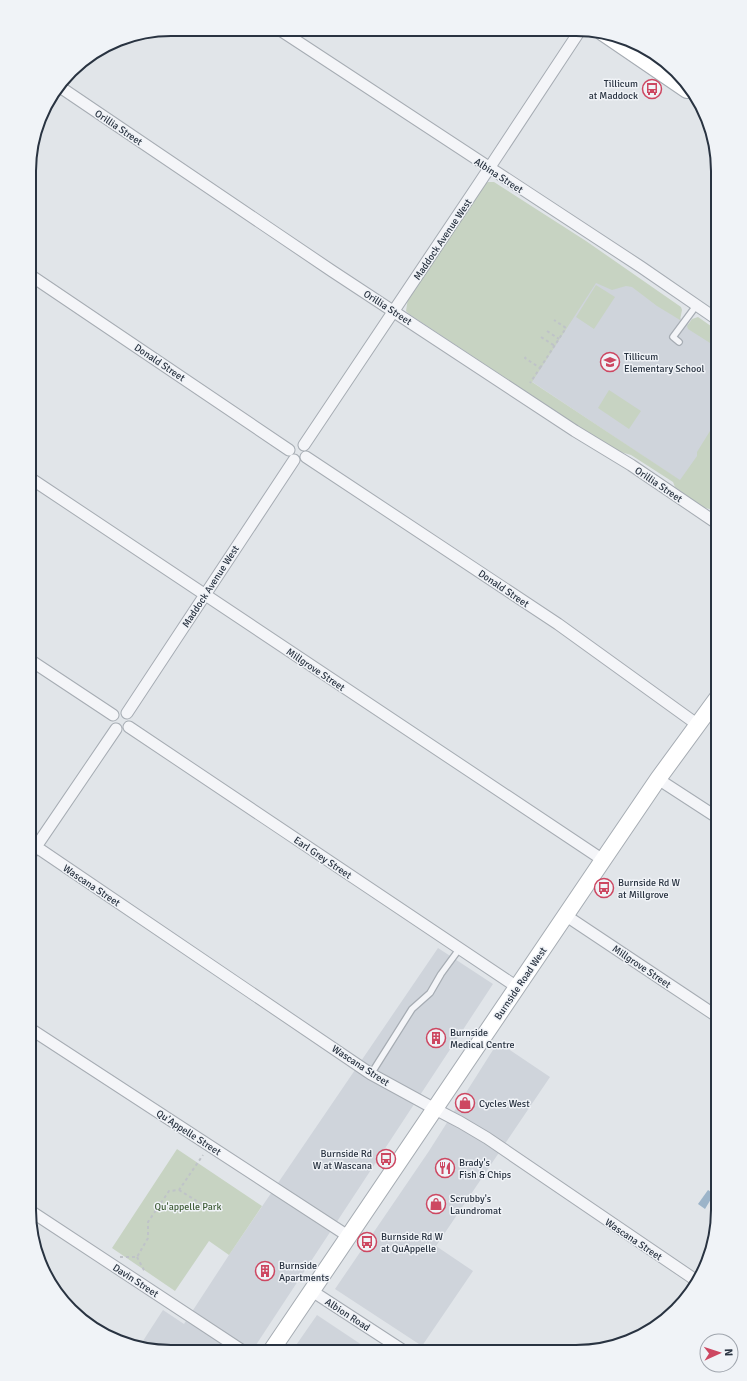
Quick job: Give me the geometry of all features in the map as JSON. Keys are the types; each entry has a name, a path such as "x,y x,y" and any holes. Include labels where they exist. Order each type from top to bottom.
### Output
{"main road":[{"path":"625,45 678,83"},
{"name":"Burnside Road West","path":"275,1345 565,915 658,779 711,706"}],"street":[{"name":"Albina Street","path":"289,36 711,316"},
{"name":"Maddock Avenue West","path":"304,445 576,36"},
{"name":"Orillia Street","path":"64,90 393,311 568,426 631,465 711,519"},
{"name":"Donald Street","path":"36,279 289,450"},
{"path":"296,443 304,445 307,452 306,457 302,461 294,460 290,456 289,450 291,447 296,443"},
{"name":"Donald Street","path":"306,457 558,624 698,724"},
{"name":"Maddock Avenue West","path":"127,713 204,594 294,460"},
{"name":"Millgrove Street","path":"36,482 603,860"},
{"path":"36,664 113,715"},
{"path":"121,711 127,713 131,721 129,726 124,730 116,730 111,721 113,715 121,711"},
{"name":"Earl Grey Street","path":"129,726 517,987"},
{"path":"36,840 116,730"},
{"path":"658,779 711,813"},
{"name":"Wascana Street","path":"36,846 372,1074 460,1122 486,1138 693,1278"},
{"name":"Millgrove Street","path":"565,915 711,1012"},
{"name":"Qu'Appelle Street","path":"36,1033 348,1236"},
{"name":"Davin Street","path":"36,1215 234,1345"},
{"name":"Albion Road","path":"312,1291 393,1345"}],"lane":[{"path":"679,342 673,337 696,306"},
{"path":"372,1074 412,1009 430,993 441,974 460,948"}],"path":[{"path":"530,383 566,328 554,320"},
{"path":"547,330 559,339"},
{"path":"541,337 555,346"},
{"path":"526,357 525,358 540,368"},
{"path":"179,1190 210,1146"},
{"path":"99,1256 137,1257 148,1238 148,1222 169,1191 179,1190 213,1211"}],"shaded area":[{"name":"Tillicum Elementary School","path":"492,194 711,338 711,501 417,305"},
{"path":"438,948 493,984 256,1345 171,1345 143,1342 163,1310 184,1324 229,1255"},
{"path":"498,1042 550,1077 436,1246 473,1271 423,1345 420,1345 335,1289 429,1151"},
{"path":"317,1315 362,1345 296,1345"}],"green space":[{"path":"494,182 586,241 681,307 682,310 680,320 657,306 632,287 626,286 612,290 596,283 532,382 680,480 697,456 697,452 711,429 711,509 702,507 675,487 673,482 631,455 614,450 406,311 408,298 484,184"},
{"path":"596,285 615,297 594,329 576,317"},
{"path":"698,317 711,326 711,344 688,329 687,326 692,319"},
{"path":"609,390 641,411 629,429 598,408"},
{"name":"Qu'appelle Park","path":"177,1149 262,1206 229,1255 209,1241 175,1291 112,1248"}],"water":[{"path":"708,1190 711,1192 711,1199 705,1209 698,1204"}],"place":[{"name":"Tillicum at Maddock","path":"652,89"},
{"name":"Tillicum Elementary School","path":"610,362"},
{"name":"Burnside Rd W at Millgrove","path":"604,888"},
{"name":"Burnside Medical Centre","path":"436,1038"},
{"name":"Cycles West","path":"465,1103"},
{"name":"Burnside Rd W at Wascana","path":"386,1159"},
{"name":"Brady's Fish & Chips","path":"445,1168"},
{"name":"Scrubby's Laundromat","path":"436,1204"},
{"name":"Burnside Rd W at QuAppelle","path":"367,1242"},
{"name":"Burnside Apartments","path":"265,1271"}]}
